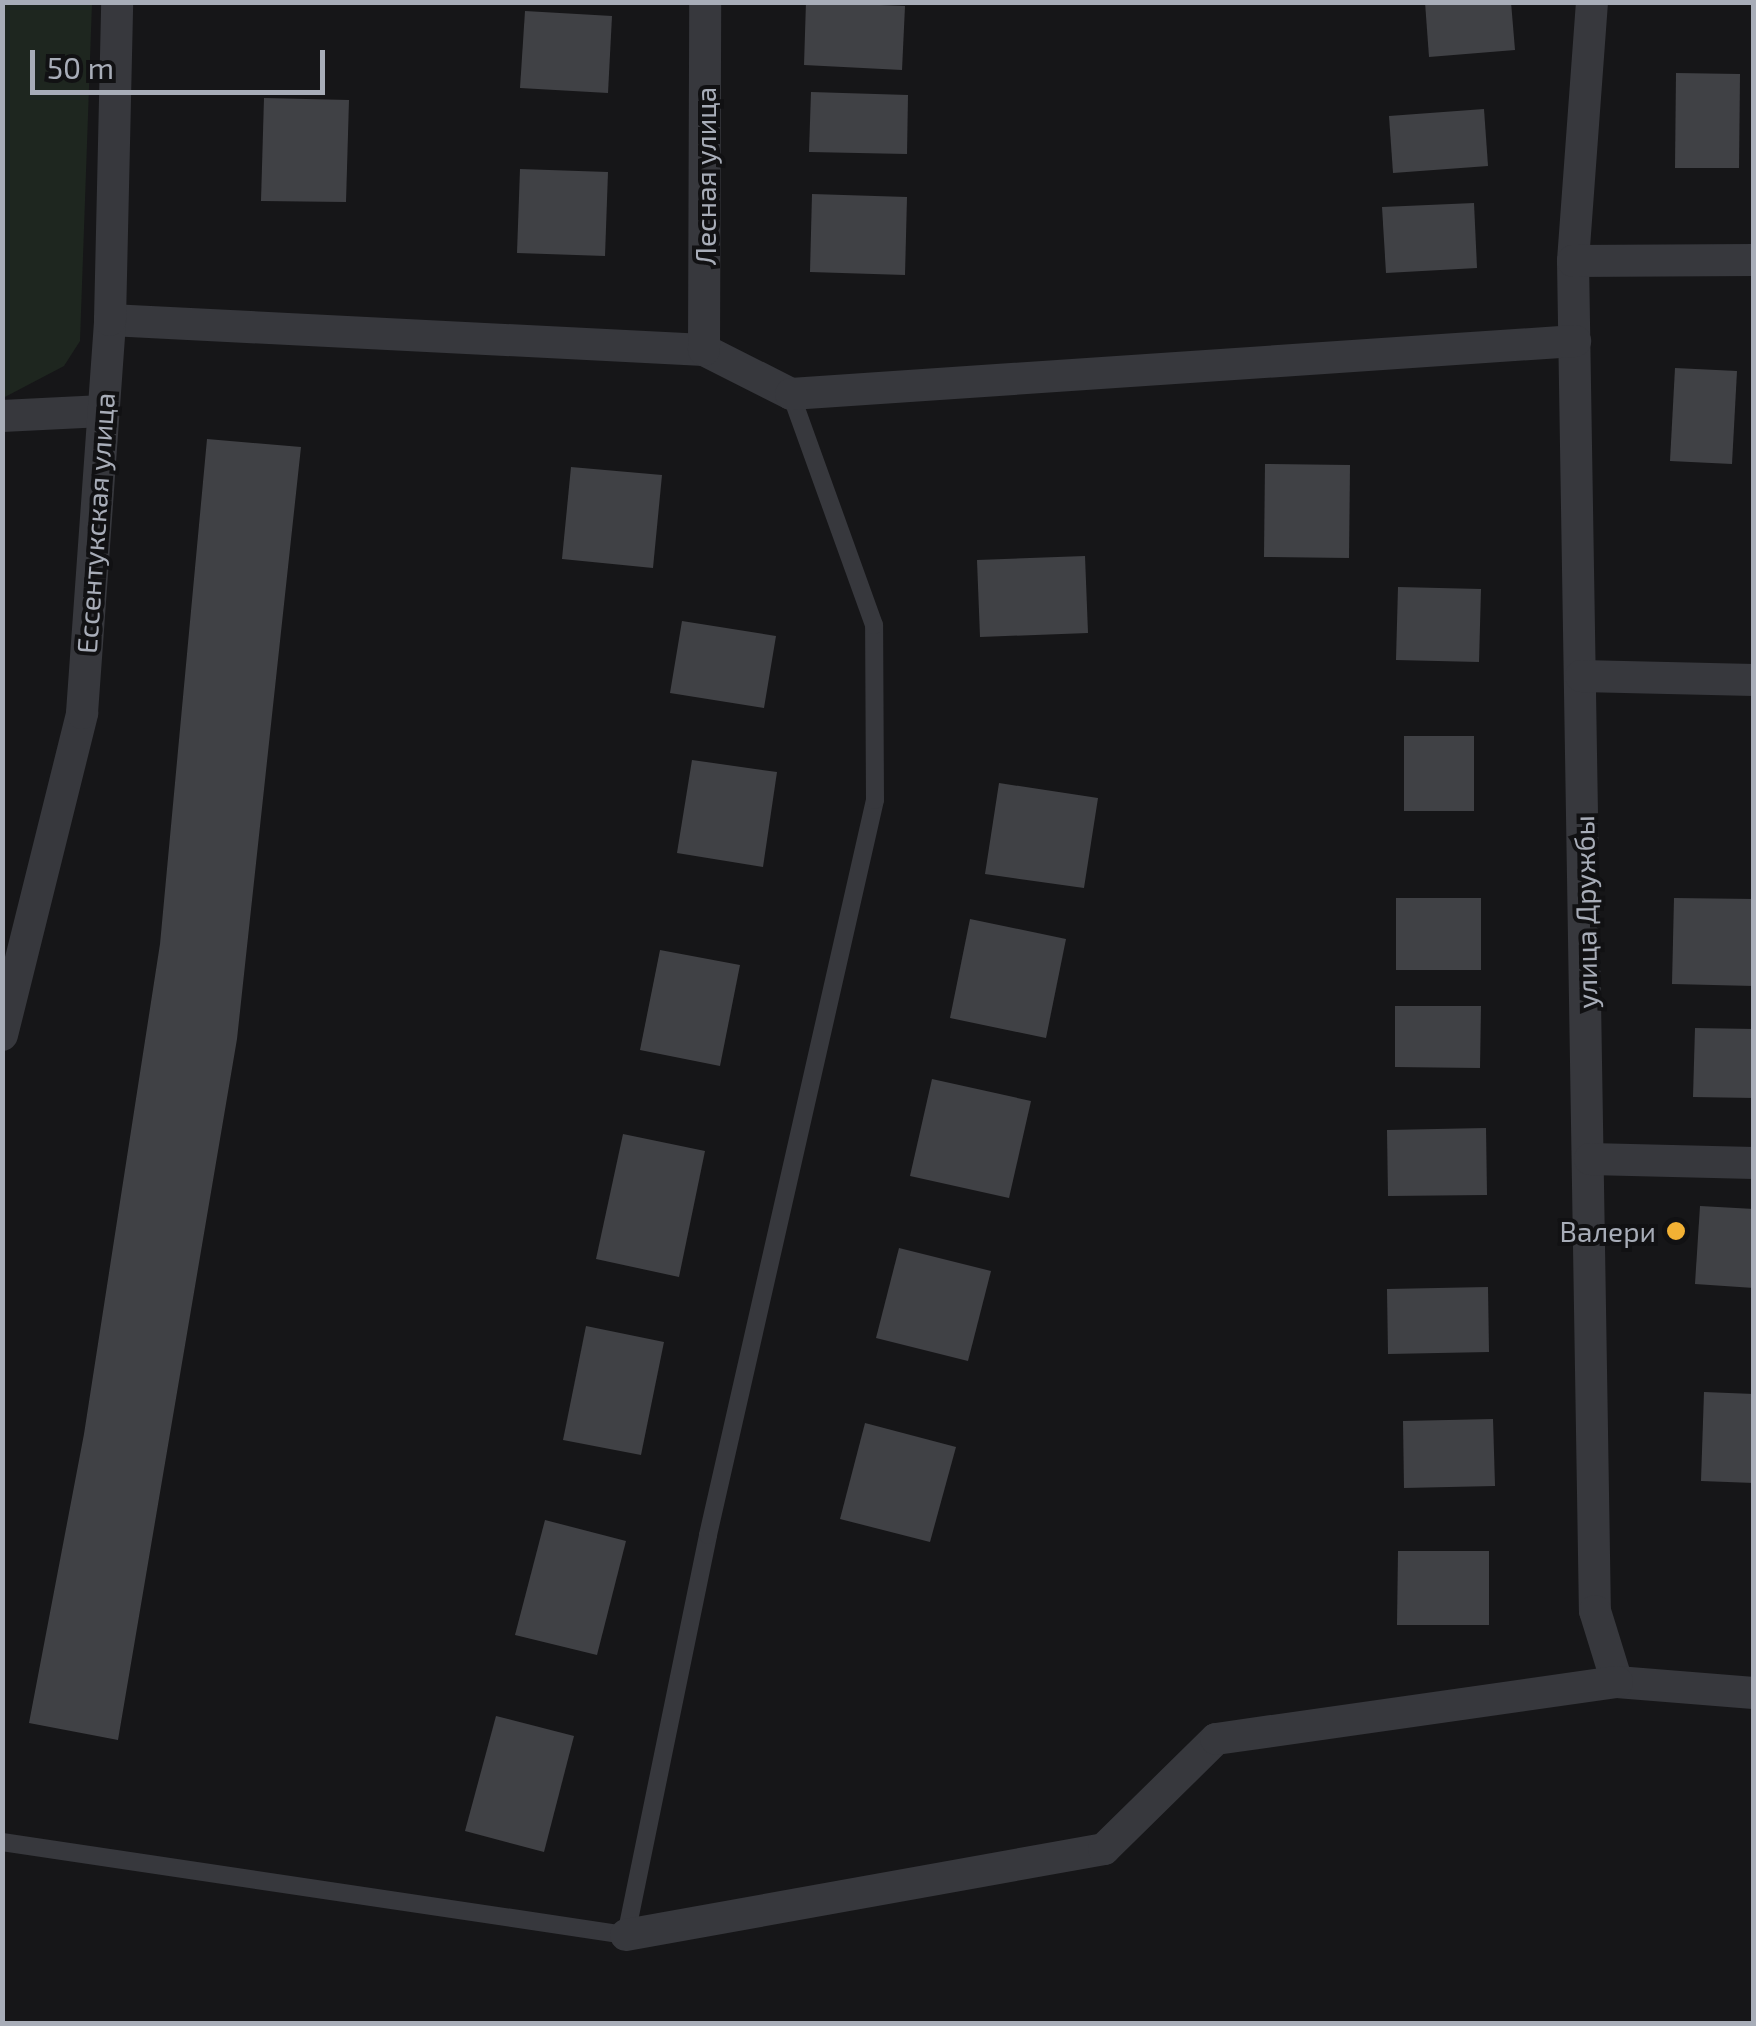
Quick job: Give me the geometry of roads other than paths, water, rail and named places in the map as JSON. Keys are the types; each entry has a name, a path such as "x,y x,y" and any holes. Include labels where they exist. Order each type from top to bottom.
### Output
{"street":[{"name":"Ессентукская улица","path":"2,1035 82,713 110,320 117,2"},
{"name":"Лесная улица","path":"704,350 705,2"},
{"name":"улица Дружбы","path":"1592,2 1573,261 1595,1611 1616,1682"},
{"path":"1573,261 1754,260"},
{"path":"110,320 704,350 791,394 1575,341"},
{"path":"2,416 103,411"},
{"path":"1581,676 1754,680"},
{"path":"1590,1159 1754,1163"},
{"path":"626,1935 1104,1849 1216,1738 1616,1682 1754,1693"}],"lane":[{"path":"2,1842 626,1935 708,1535 876,800 874,626 791,394"}],"place":[{"name":"Валери","path":"1676,1231"}]}
